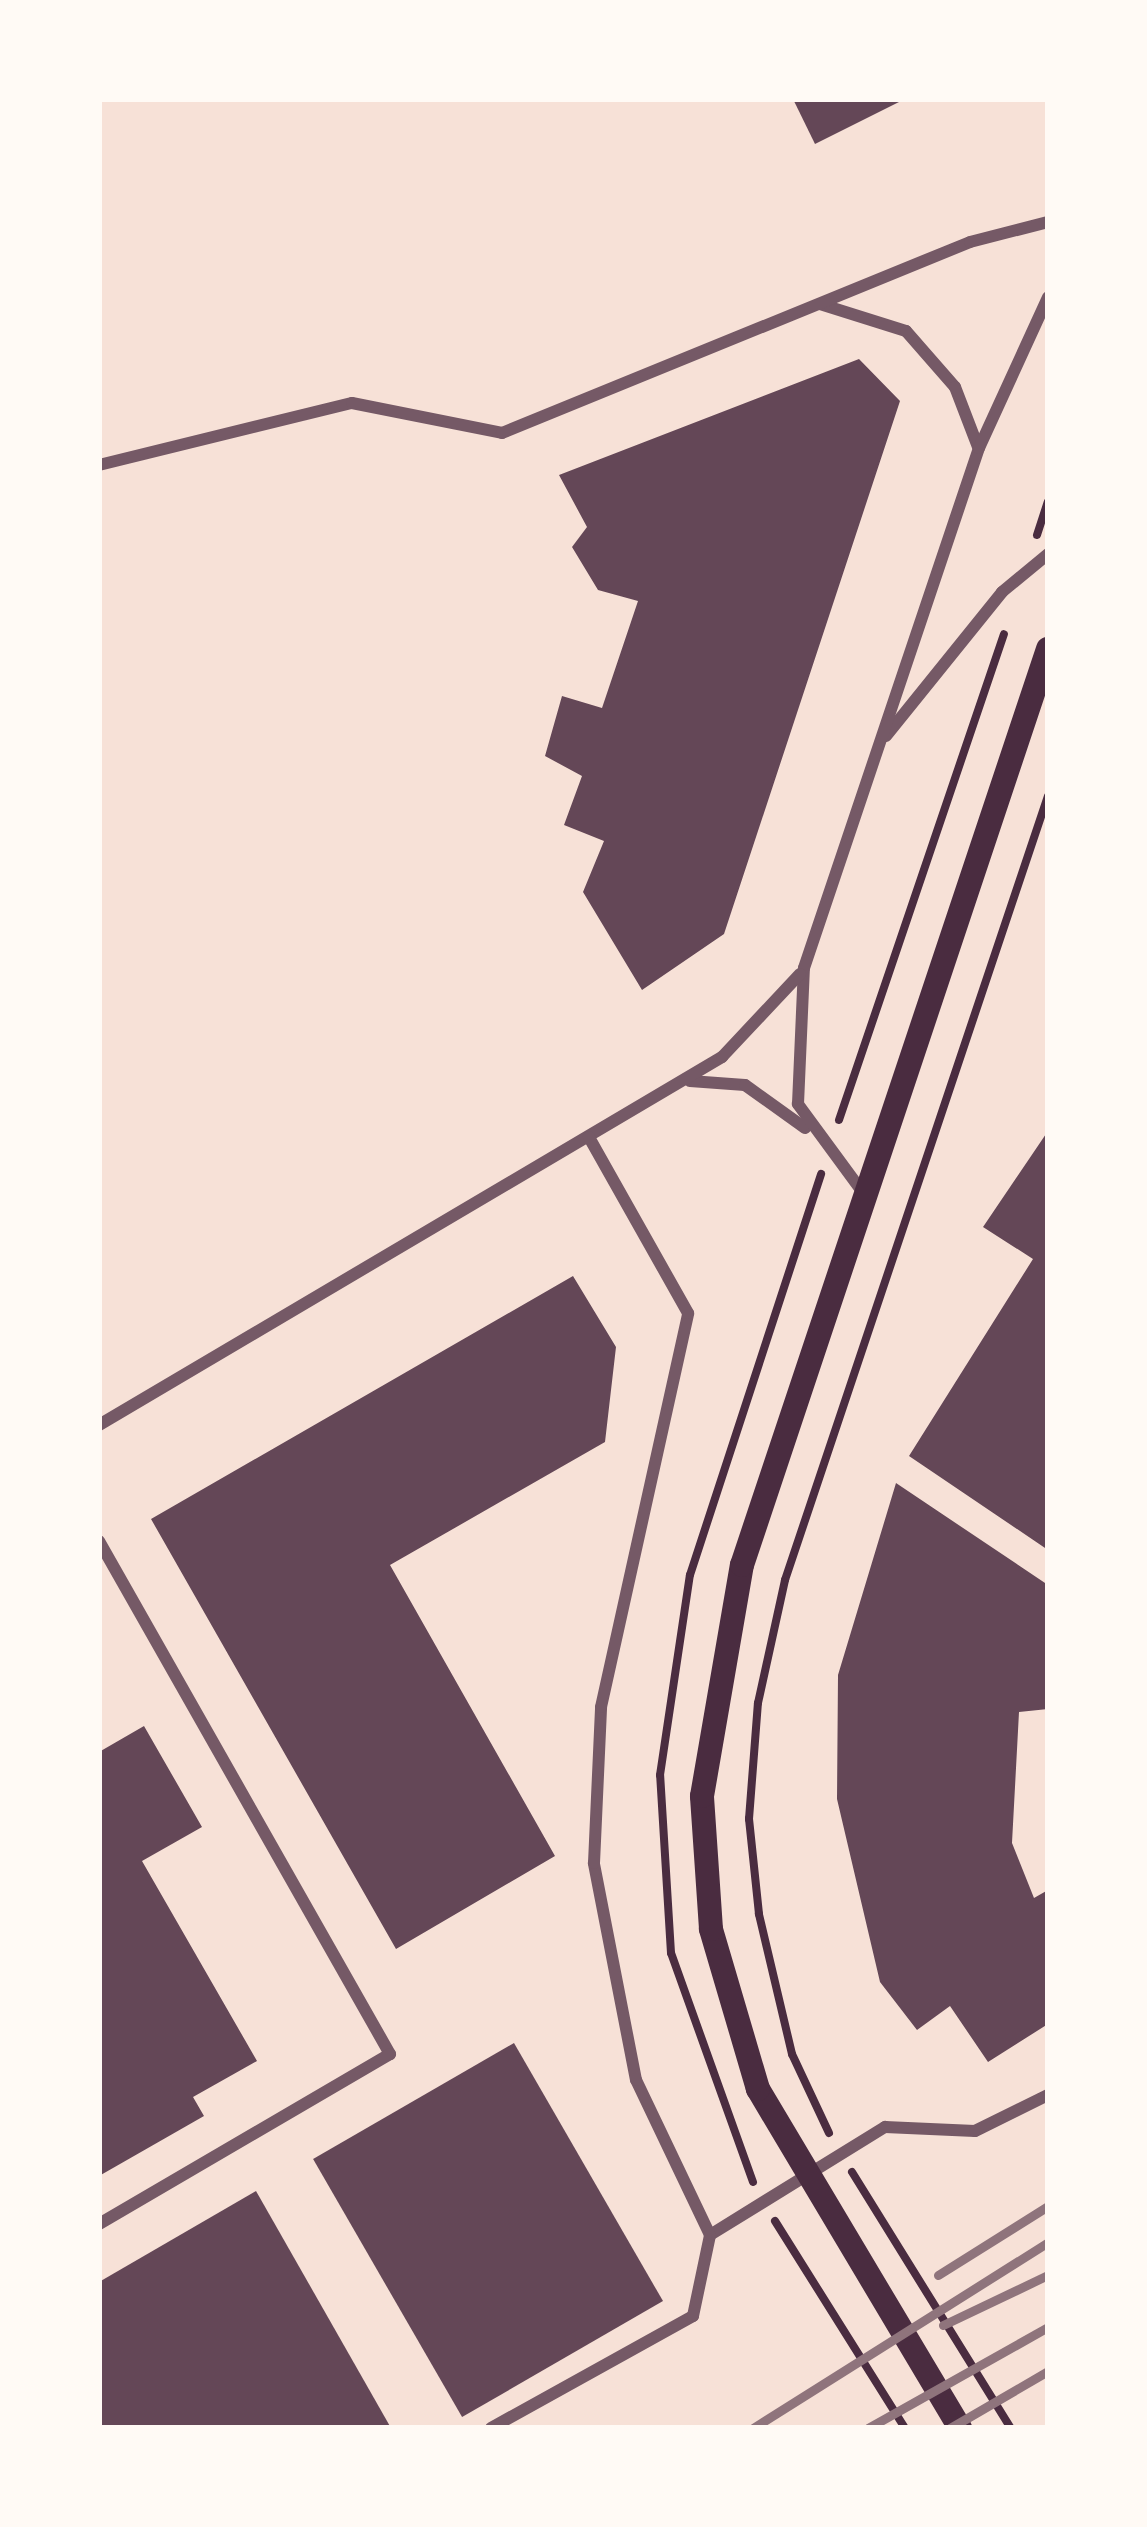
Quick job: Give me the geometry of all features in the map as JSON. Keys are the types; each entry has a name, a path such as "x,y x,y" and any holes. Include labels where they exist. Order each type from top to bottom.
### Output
{"main road":[{"path":"960,2428 777,2126 712,1929 707,1736 742,1565 1048,649"}],"street":[{"path":"99,465 352,403 502,433 819,304 1048,222"},
{"path":"806,1129 794,1053 804,968 979,448 1048,297"},
{"path":"819,304 862,309 906,331 956,387 979,448"},
{"path":"880,743 1026,571 1048,554"},
{"path":"99,1425 682,1082 749,1036 804,968"},
{"path":"682,1082 746,1085 806,1129 866,1196"},
{"path":"491,2428 692,2316 710,2234 636,2080 593,1863 601,1707 688,1313 590,1137"},
{"path":"99,1541 390,2054 99,2224"},
{"path":"710,2234 885,2127 975,2131 1048,2095"}],"path":[{"path":"713,1505 1048,502"},
{"path":"813,2105 759,1914 749,1820 758,1703 785,1580 1048,796"},
{"path":"737,2150 757,2189"},
{"path":"850,2169 1011,2428"},
{"path":"768,2209 905,2428"}],"building":[{"path":"793,99 905,99 815,144"},
{"path":"859,359 900,401 724,934 642,990 583,892 604,841 564,825 582,776 545,756 562,696 602,708 638,601 598,590 572,547 587,527 559,475"},
{"path":"1048,1131 1048,1550 909,1456 1033,1259 983,1227"},
{"path":"573,1276 616,1347 605,1442 390,1565 555,1856 396,1949 151,1519"},
{"path":"896,1483 1048,1585 1048,1709 1019,1712 1012,1843 1034,1898 1048,1890 1048,2024 988,2062 950,2006 917,2030 880,1982 837,1799 838,1675"},
{"path":"144,1726 202,1827 142,1861 257,2061 193,2097 204,2116 99,2176 99,1752"},
{"path":"514,2043 663,2301 462,2417 313,2159"},
{"path":"256,2191 391,2428 99,2428 99,2282"}],"railway":[{"path":"938,2275 1048,2206"},
{"path":"753,2428 1048,2242"},
{"path":"943,2325 1048,2275"},
{"path":"868,2428 1048,2327"},
{"path":"950,2428 1048,2371"}]}
